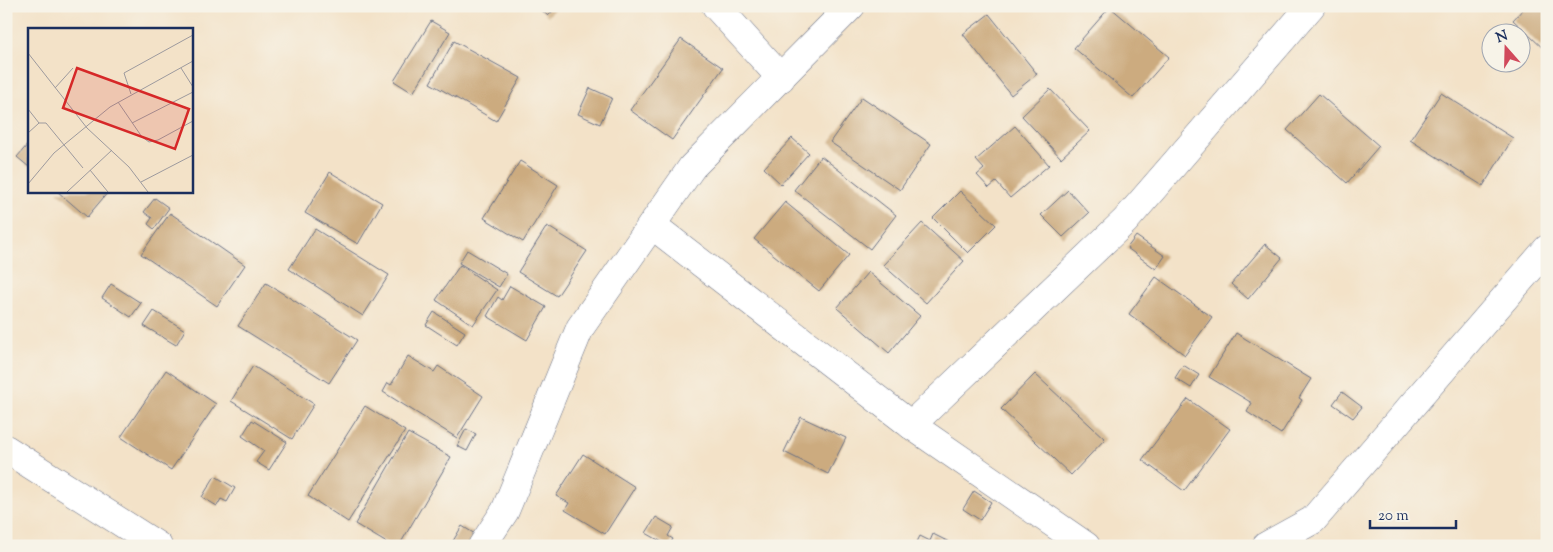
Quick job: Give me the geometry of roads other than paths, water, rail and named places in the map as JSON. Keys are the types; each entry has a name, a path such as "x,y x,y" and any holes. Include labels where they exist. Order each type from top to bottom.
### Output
{"street":[{"path":"716,6 781,78"},
{"path":"482,546 505,511 580,328 692,167 851,6"},
{"path":"911,425 1125,221 1311,6"},
{"path":"652,226 911,425 1086,546"},
{"path":"1266,546 1313,520 1547,249"},
{"path":"6,449 158,546"}]}
